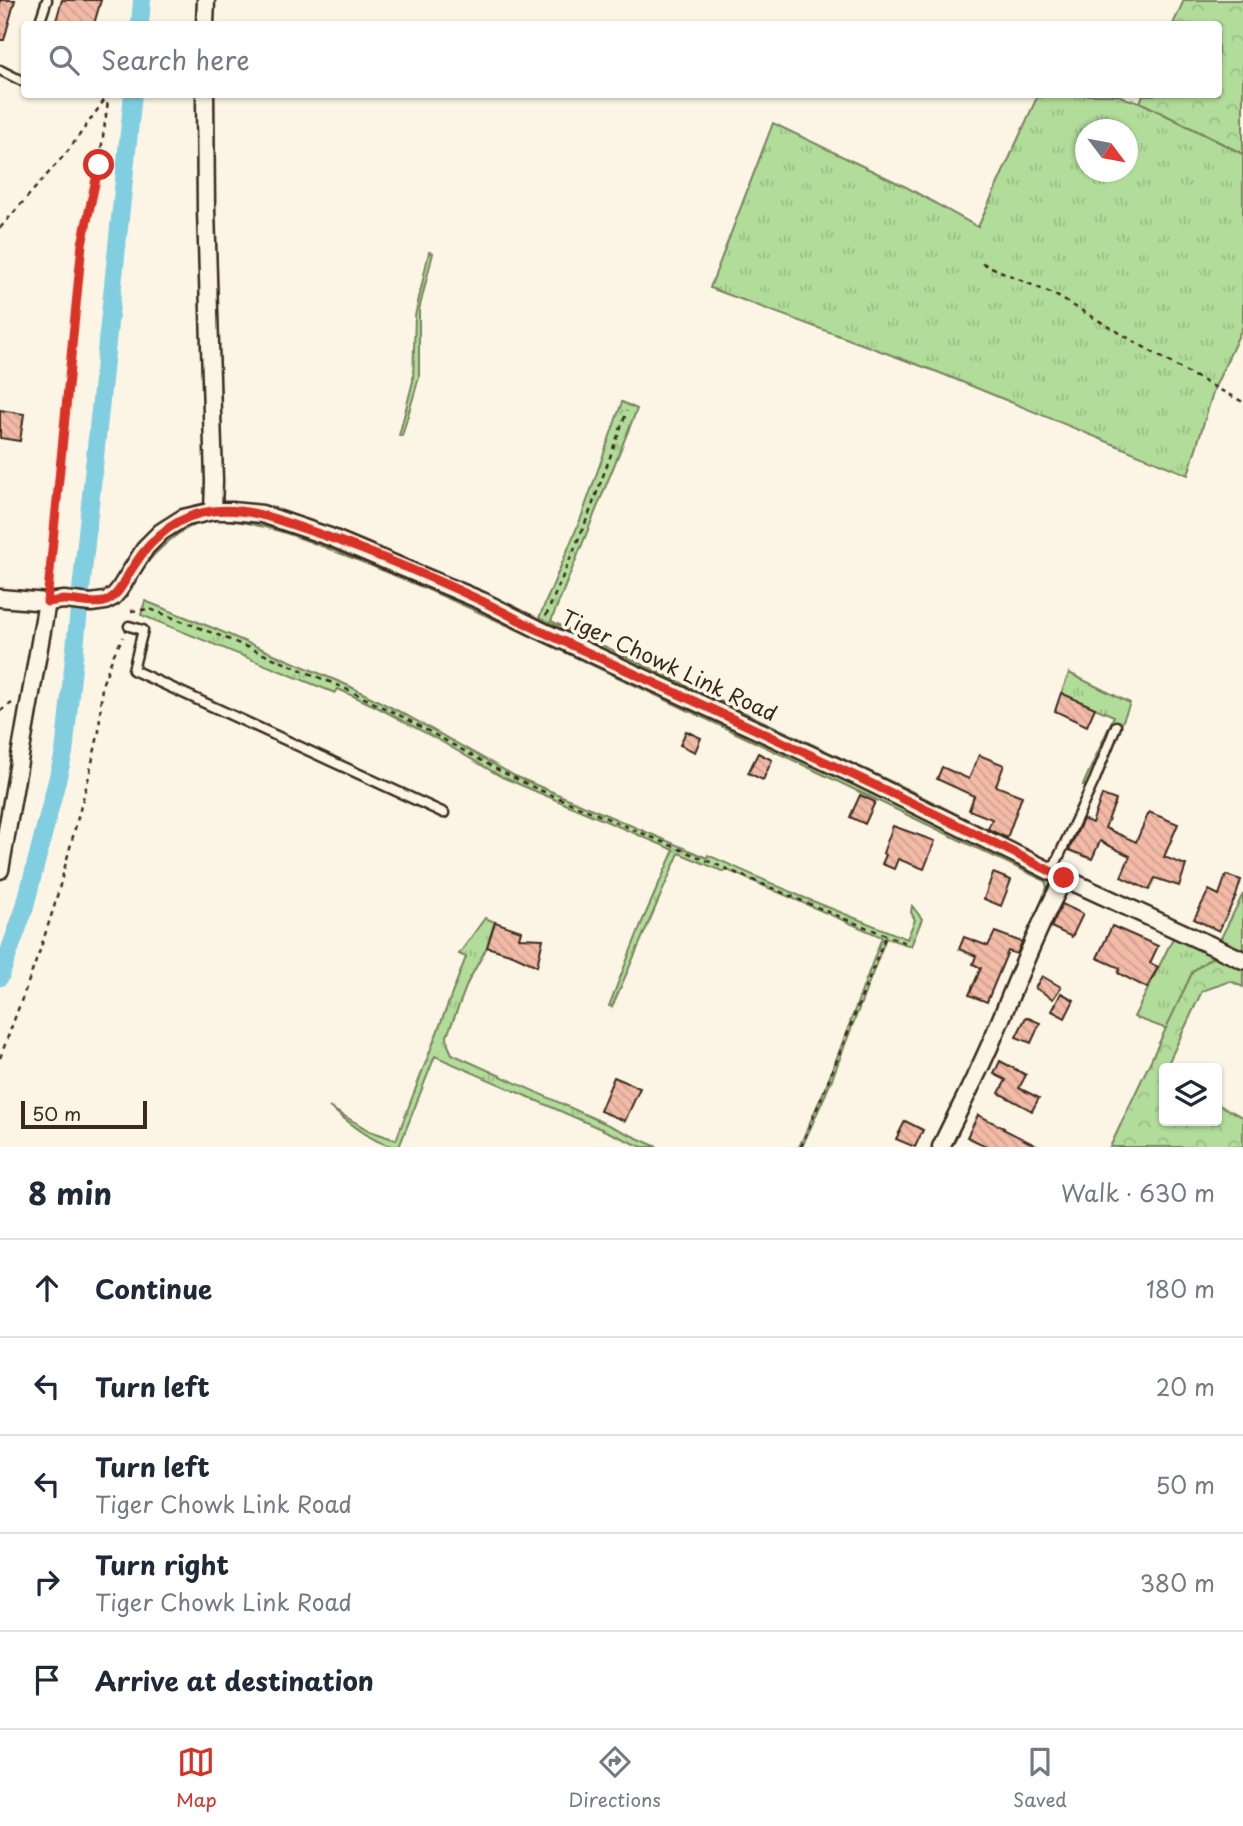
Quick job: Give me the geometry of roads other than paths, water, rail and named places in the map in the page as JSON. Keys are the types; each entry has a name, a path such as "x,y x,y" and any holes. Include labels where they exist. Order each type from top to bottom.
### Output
{"street":[{"path":"205,21 206,0"},
{"path":"205,98 213,511"},
{"name":"Tiger Chowk Link Road","path":"56,601 105,601 120,590 146,547 161,532 183,518 232,510 262,514 330,537 482,601 1243,960"},
{"path":"0,598 56,601 0,870"},
{"path":"941,1147 989,1047 1058,875"}],"lane":[{"path":"40,21 47,0"},
{"path":"0,70 21,77"},
{"path":"129,626 143,630 133,670 444,813"},
{"path":"1058,875 1116,726"}],"waterway":[{"path":"140,21 142,0"},
{"path":"0,977 24,910 64,753 133,98"}]}
